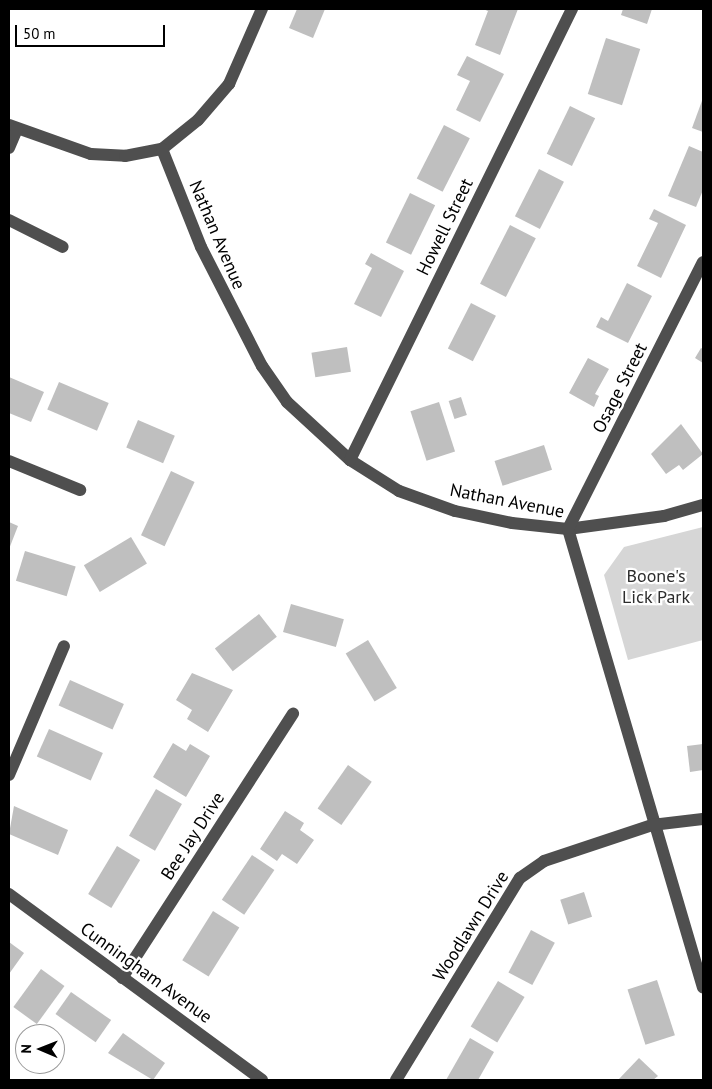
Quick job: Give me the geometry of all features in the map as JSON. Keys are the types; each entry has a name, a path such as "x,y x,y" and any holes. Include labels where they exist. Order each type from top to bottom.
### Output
{"street":[{"path":"9,148 13,127 91,154 125,156 162,149 198,120 229,84 262,9"},
{"name":"Howell Street","path":"350,460 572,9"},
{"name":"Nathan Avenue","path":"162,149 205,255 262,366 286,402 350,460 399,491 455,511 568,529 652,825 703,988"},
{"path":"9,220 63,247"},
{"name":"Osage Street","path":"568,529 703,262"},
{"path":"9,461 80,490"},
{"path":"568,529 664,516 703,505"},
{"path":"9,776 64,646"},
{"name":"Bee Jay Drive","path":"122,978 293,714"},
{"name":"Woodlawn Drive","path":"396,1080 520,878 544,861 652,825 703,819"},
{"name":"Cunningham Avenue","path":"9,894 262,1080"}],"green space":[{"name":"Boone's Lick Park","path":"703,527 703,640 628,660 604,575 624,547"}],"building":[{"path":"297,9 325,9 313,38 289,28"},
{"path":"483,9 518,9 500,55 475,45 488,11"},
{"path":"623,9 652,9 647,24 621,15"},
{"path":"606,38 640,49 622,105 588,94"},
{"path":"467,56 504,74 480,122 456,110 470,81 457,75"},
{"path":"703,98 703,132 692,128"},
{"path":"570,106 595,118 572,166 547,154"},
{"path":"444,125 470,138 443,192 417,178"},
{"path":"689,146 703,152 703,190 696,207 668,196"},
{"path":"539,169 564,182 540,229 515,216"},
{"path":"410,193 435,205 411,255 386,242"},
{"path":"654,209 686,225 661,278 637,266 658,223 649,219"},
{"path":"510,225 536,238 506,297 480,284"},
{"path":"371,253 404,271 381,317 354,304 372,268 365,264"},
{"path":"627,283 652,296 628,343 596,327 601,317 608,321"},
{"path":"471,303 496,316 473,361 448,348"},
{"path":"347,347 351,372 315,377 311,353"},
{"path":"701,348 703,349 703,363 695,358"},
{"path":"588,358 609,369 595,394 599,396 594,407 569,393"},
{"path":"9,377 44,392 31,422 9,413"},
{"path":"59,382 109,403 97,431 47,410"},
{"path":"461,397 467,415 455,419 449,401"},
{"path":"439,402 455,451 427,461 410,411"},
{"path":"138,420 175,436 163,463 126,448"},
{"path":"681,424 703,454 683,470 679,465 666,474 651,454"},
{"path":"544,445 552,470 503,486 495,461"},
{"path":"171,471 195,482 165,546 141,535"},
{"path":"9,522 18,526 9,549"},
{"path":"131,537 147,564 100,592 84,565"},
{"path":"25,551 76,566 67,596 16,581"},
{"path":"291,604 344,619 336,647 283,632"},
{"path":"259,614 277,637 233,671 215,648"},
{"path":"368,640 397,688 375,701 346,653"},
{"path":"192,673 233,690 208,732 187,719 192,710 176,700"},
{"path":"70,680 124,704 113,730 59,706"},
{"path":"49,729 103,753 91,780 37,756"},
{"path":"173,743 186,751 190,744 210,756 186,797 153,777"},
{"path":"703,744 703,770 690,772 687,746"},
{"path":"348,765 372,782 341,825 318,808"},
{"path":"156,789 182,804 155,851 129,836"},
{"path":"14,806 68,830 58,855 9,834"},
{"path":"285,811 304,823 300,830 314,840 297,864 282,854 277,861 260,849"},
{"path":"117,846 140,860 111,908 88,894"},
{"path":"252,855 274,870 244,915 222,900"},
{"path":"584,892 592,917 568,924 560,900"},
{"path":"213,911 239,927 209,977 182,960"},
{"path":"531,930 555,943 532,985 508,972"},
{"path":"9,942 24,953 9,974"},
{"path":"41,969 64,986 37,1024 13,1007"},
{"path":"657,980 675,1035 645,1045 628,990"},
{"path":"498,981 525,997 497,1042 471,1026"},
{"path":"71,992 111,1020 96,1042 56,1014"},
{"path":"123,1033 165,1063 153,1080 108,1053"},
{"path":"470,1038 494,1052 478,1080 446,1080"},
{"path":"639,1058 658,1076 653,1080 618,1080"}]}
